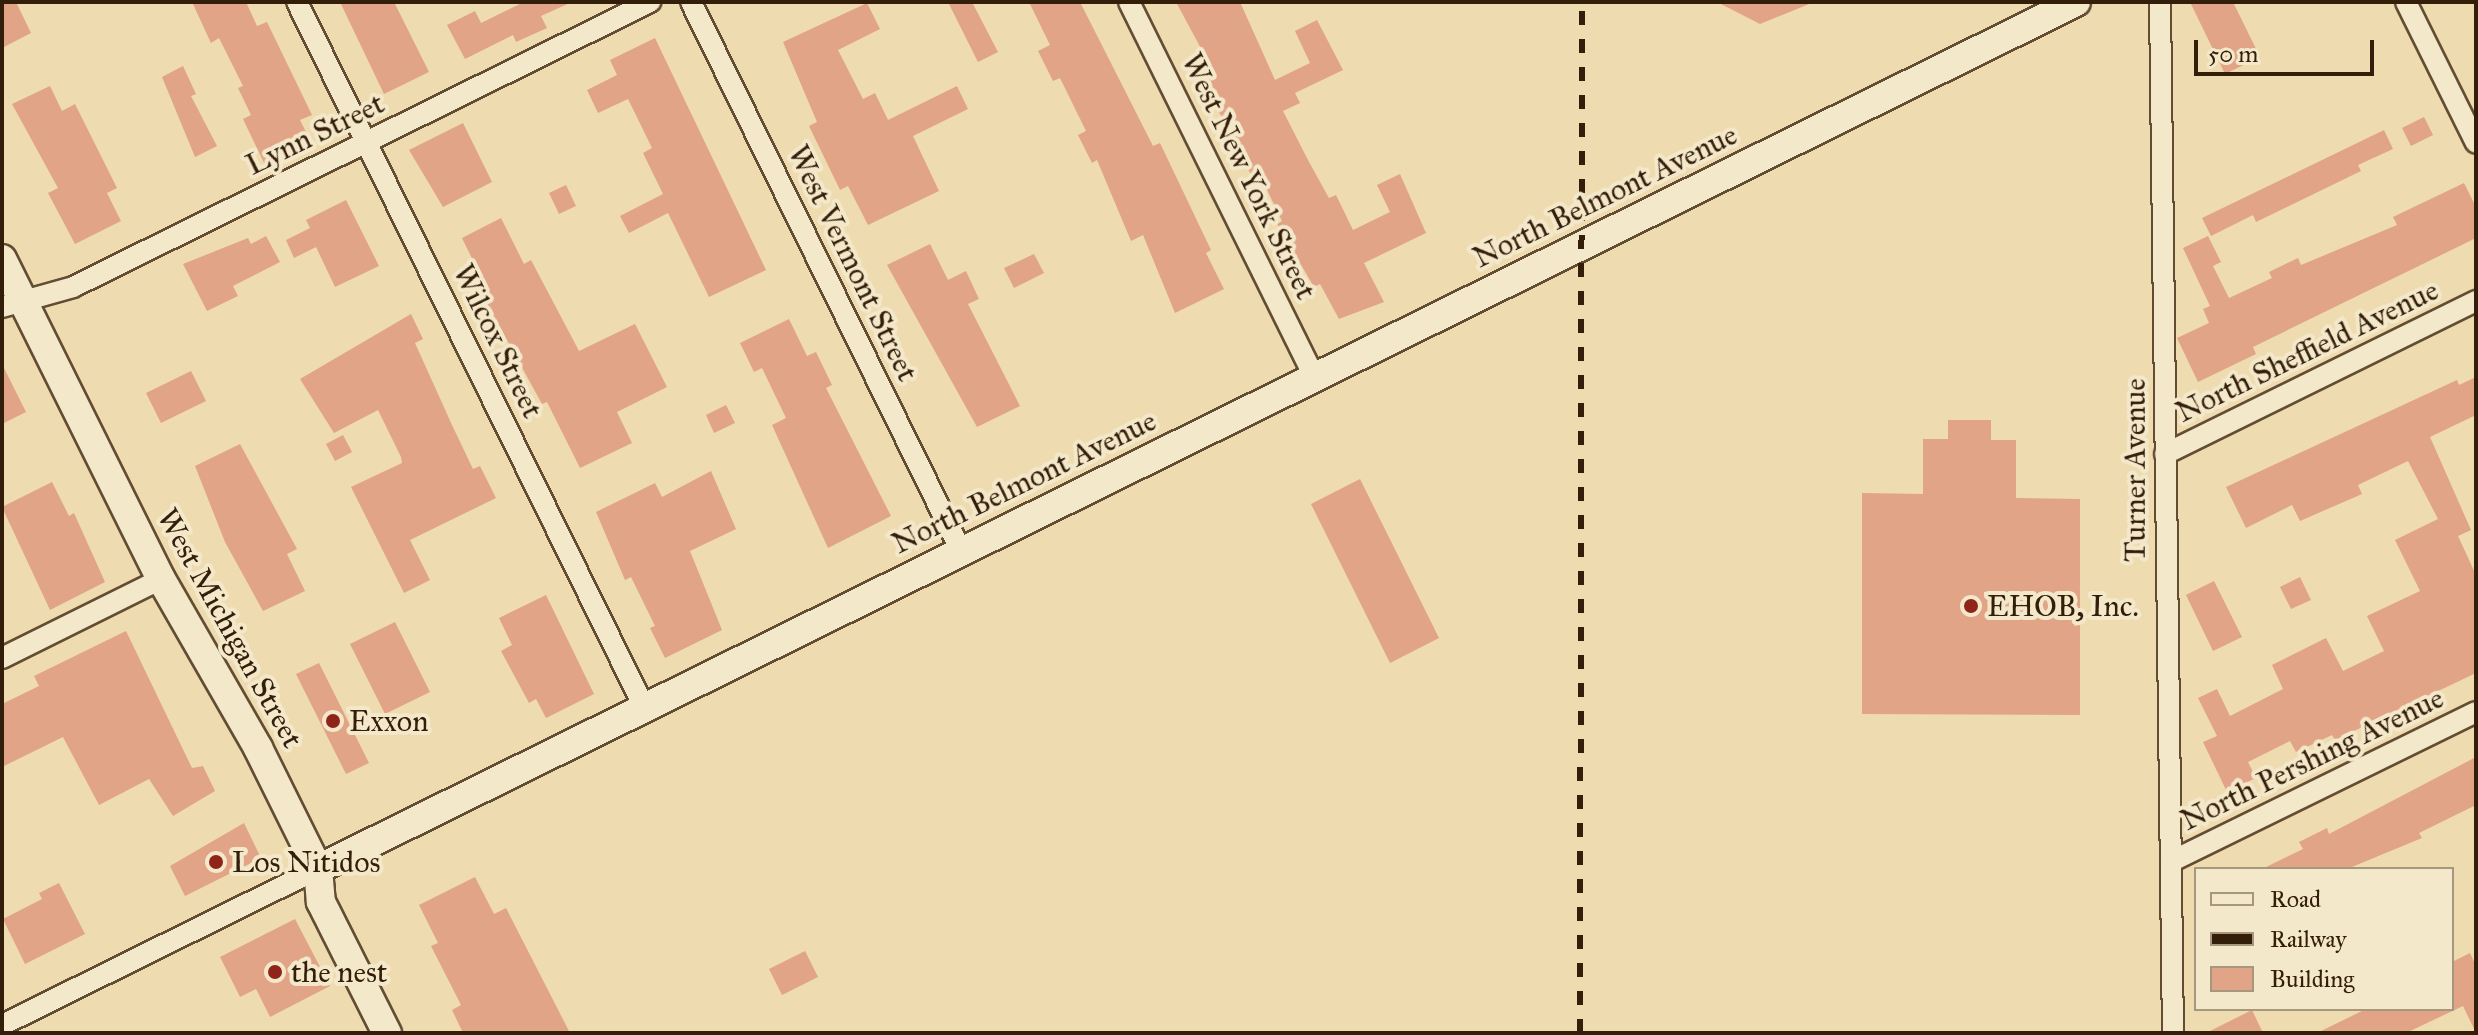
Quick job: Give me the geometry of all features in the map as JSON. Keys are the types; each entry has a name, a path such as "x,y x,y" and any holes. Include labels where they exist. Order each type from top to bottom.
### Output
{"main road":[{"name":"North Belmont Avenue","path":"318,869 2076,2"},
{"name":"West Michigan Street","path":"2,259 12,304 161,579 258,748 318,869 321,902 387,1033"}],"street":[{"name":"Wilcox Street","path":"297,2 644,707"},
{"name":"Lynn Street","path":"12,304 73,287 650,2"},
{"name":"West Vermont Street","path":"691,2 961,551"},
{"name":"West New York Street","path":"1129,2 1314,377"},
{"name":"Turner Avenue","path":"2160,2 2165,692 2174,860 2173,1033"},
{"path":"2406,2 2476,143"},
{"name":"North Sheffield Avenue","path":"2165,454 2476,301"},
{"path":"2,658 161,579"},
{"name":"North Pershing Avenue","path":"2174,860 2476,712"},
{"name":"North Belmont Avenue","path":"2,1025 318,869"}],"building":[{"path":"2,2 16,2 31,33 2,48"},
{"path":"192,2 246,2 257,26 267,22 312,115 300,120 311,142 265,165 243,119 251,115 238,88 243,86 219,38 211,43"},
{"path":"340,2 394,2 429,72 384,94"},
{"path":"524,2 572,2 541,16 547,28 516,42 513,35 465,59 447,25 475,11 481,23"},
{"path":"948,2 972,2 998,52 978,62"},
{"path":"1029,2 1080,2 1153,146 1160,143 1211,250 1206,253 1224,289 1175,313 1143,235 1131,241 1097,160 1092,163 1078,135 1086,131 1060,78 1053,81 1038,51 1050,45"},
{"path":"1176,2 1240,2 1275,80 1310,63 1295,31 1317,20 1343,70 1295,93 1300,103 1283,111 1309,162 1329,198 1336,195 1353,230 1390,212 1377,185 1400,174 1426,233 1364,263 1384,302 1339,319 1320,284 1314,287 1277,224 1282,221 1258,171 1251,175 1217,108 1201,72 1211,67"},
{"path":"1717,2 1814,2 1760,24"},
{"path":"2190,2 2233,2 2260,57 2225,74"},
{"path":"867,3 880,29 838,50 863,99 875,93 888,120 957,86 968,109 913,136 939,191 868,225 848,186 840,190 809,126 817,122 783,42"},
{"path":"655,38 766,270 709,297 668,213 629,233 620,216 663,194 643,153 652,148 628,99 598,113 587,90 617,75 610,60"},
{"path":"183,66 196,94 191,96 217,146 195,157 162,77"},
{"path":"50,86 62,111 75,104 117,188 107,193 121,221 75,244 48,193 58,188 12,104"},
{"path":"2424,117 2433,135 2411,146 2402,128"},
{"path":"463,123 492,182 443,207 409,150"},
{"path":"2384,130 2393,149 2358,165 2361,171 2256,222 2253,215 2211,236 2202,218"},
{"path":"2464,183 2476,207 2476,238 2253,347 2256,354 2198,382 2177,338 2209,323 2203,309 2210,306 2183,248 2208,236 2221,262 2213,266 2229,298 2272,278 2269,272 2298,258 2301,265 2397,225 2393,217"},
{"path":"566,185 576,206 559,214 549,193"},
{"path":"346,200 379,266 335,287 316,247 294,258 286,240 310,228 306,220"},
{"path":"501,218 524,264 531,260 579,351 635,324 667,387 617,412 632,443 580,468 547,402 542,404 478,286 484,283 462,238"},
{"path":"266,236 280,262 233,286 238,296 207,311 183,264 248,238 251,244"},
{"path":"930,244 948,280 966,271 979,299 968,304 1020,406 977,427 887,265"},
{"path":"1034,254 1044,273 1014,288 1004,268"},
{"path":"411,314 423,339 415,343 452,425 473,469 480,466 496,498 410,540 430,580 404,593 351,487 402,463 401,457 378,410 334,433 300,379"},
{"path":"789,319 807,356 816,352 832,385 826,388 891,516 828,548 772,425 786,418 762,368 754,372 740,343"},
{"path":"2,364 26,412 2,424"},
{"path":"191,371 206,401 161,423 146,393"},
{"path":"2476,377 2476,415 2430,437 2471,530 2458,536 2476,575 2476,673 2335,740 2332,735 2296,752 2290,741 2248,762 2256,778 2227,792 2203,742 2217,736 2198,698 2217,689 2230,716 2283,689 2272,665 2326,638 2343,671 2384,651 2367,616 2420,591 2395,540 2438,519 2408,461 2358,485 2362,494 2300,521 2292,505 2246,528 2226,487 2457,380 2459,385"},
{"path":"726,405 735,423 714,433 706,415"},
{"name":"EHOB, Inc.","path":"1948,420 1991,420 1991,440 2016,440 2016,498 2080,499 2080,715 1862,714 1862,493 1923,494 1923,439 1948,439"},
{"path":"343,435 352,452 335,461 326,444"},
{"path":"240,444 297,549 287,554 305,591 263,611 225,542 195,466"},
{"path":"711,471 736,529 690,551 722,630 665,658 650,628 655,626 631,577 625,580 596,512 655,483 662,497"},
{"path":"1360,479 1439,638 1390,663 1311,504"},
{"path":"52,482 69,516 74,513 105,582 50,610 2,507"},
{"path":"2300,577 2311,600 2291,609 2280,587"},
{"path":"2214,581 2242,637 2213,651 2186,595"},
{"path":"546,595 594,694 546,718 536,699 529,703 501,651 512,645 499,618"},
{"path":"395,622 430,692 385,714 350,644"},
{"path":"126,631 192,768 203,766 215,791 173,816 149,779 99,805 63,737 2,767 2,704 39,686 34,676"},
{"path":"319,663 369,763 346,774 296,674"},
{"path":"2476,757 2476,805 2419,833 2422,838 2352,867 2266,867 2303,849 2299,842 2327,828 2329,834"},
{"name":"Los Nitidos","path":"244,823 261,858 185,896 170,866"},
{"path":"475,877 494,914 506,908 570,1033 463,1033 452,1010 461,1005 431,946 438,943 419,905"},
{"path":"59,883 85,934 25,964 3,919 42,899 39,893"},
{"name":"the nest","path":"295,919 330,986 270,1017 256,989 240,997 220,957"},
{"path":"805,951 818,977 782,995 769,969"},
{"path":"2470,953 2476,966 2476,1033 2463,1006 2454,1010 2454,961"},
{"path":"2252,1011 2263,1033 2206,1033"},
{"path":"2362,1011 2452,1011 2406,1033 2317,1033"}],"railway":[{"path":"1580,1033 1582,2"}],"place":[{"name":"EHOB, Inc.","path":"1971,606"},
{"name":"Exxon","path":"333,721"},
{"name":"Los Nitidos","path":"216,862"},
{"name":"the nest","path":"275,972"}]}
